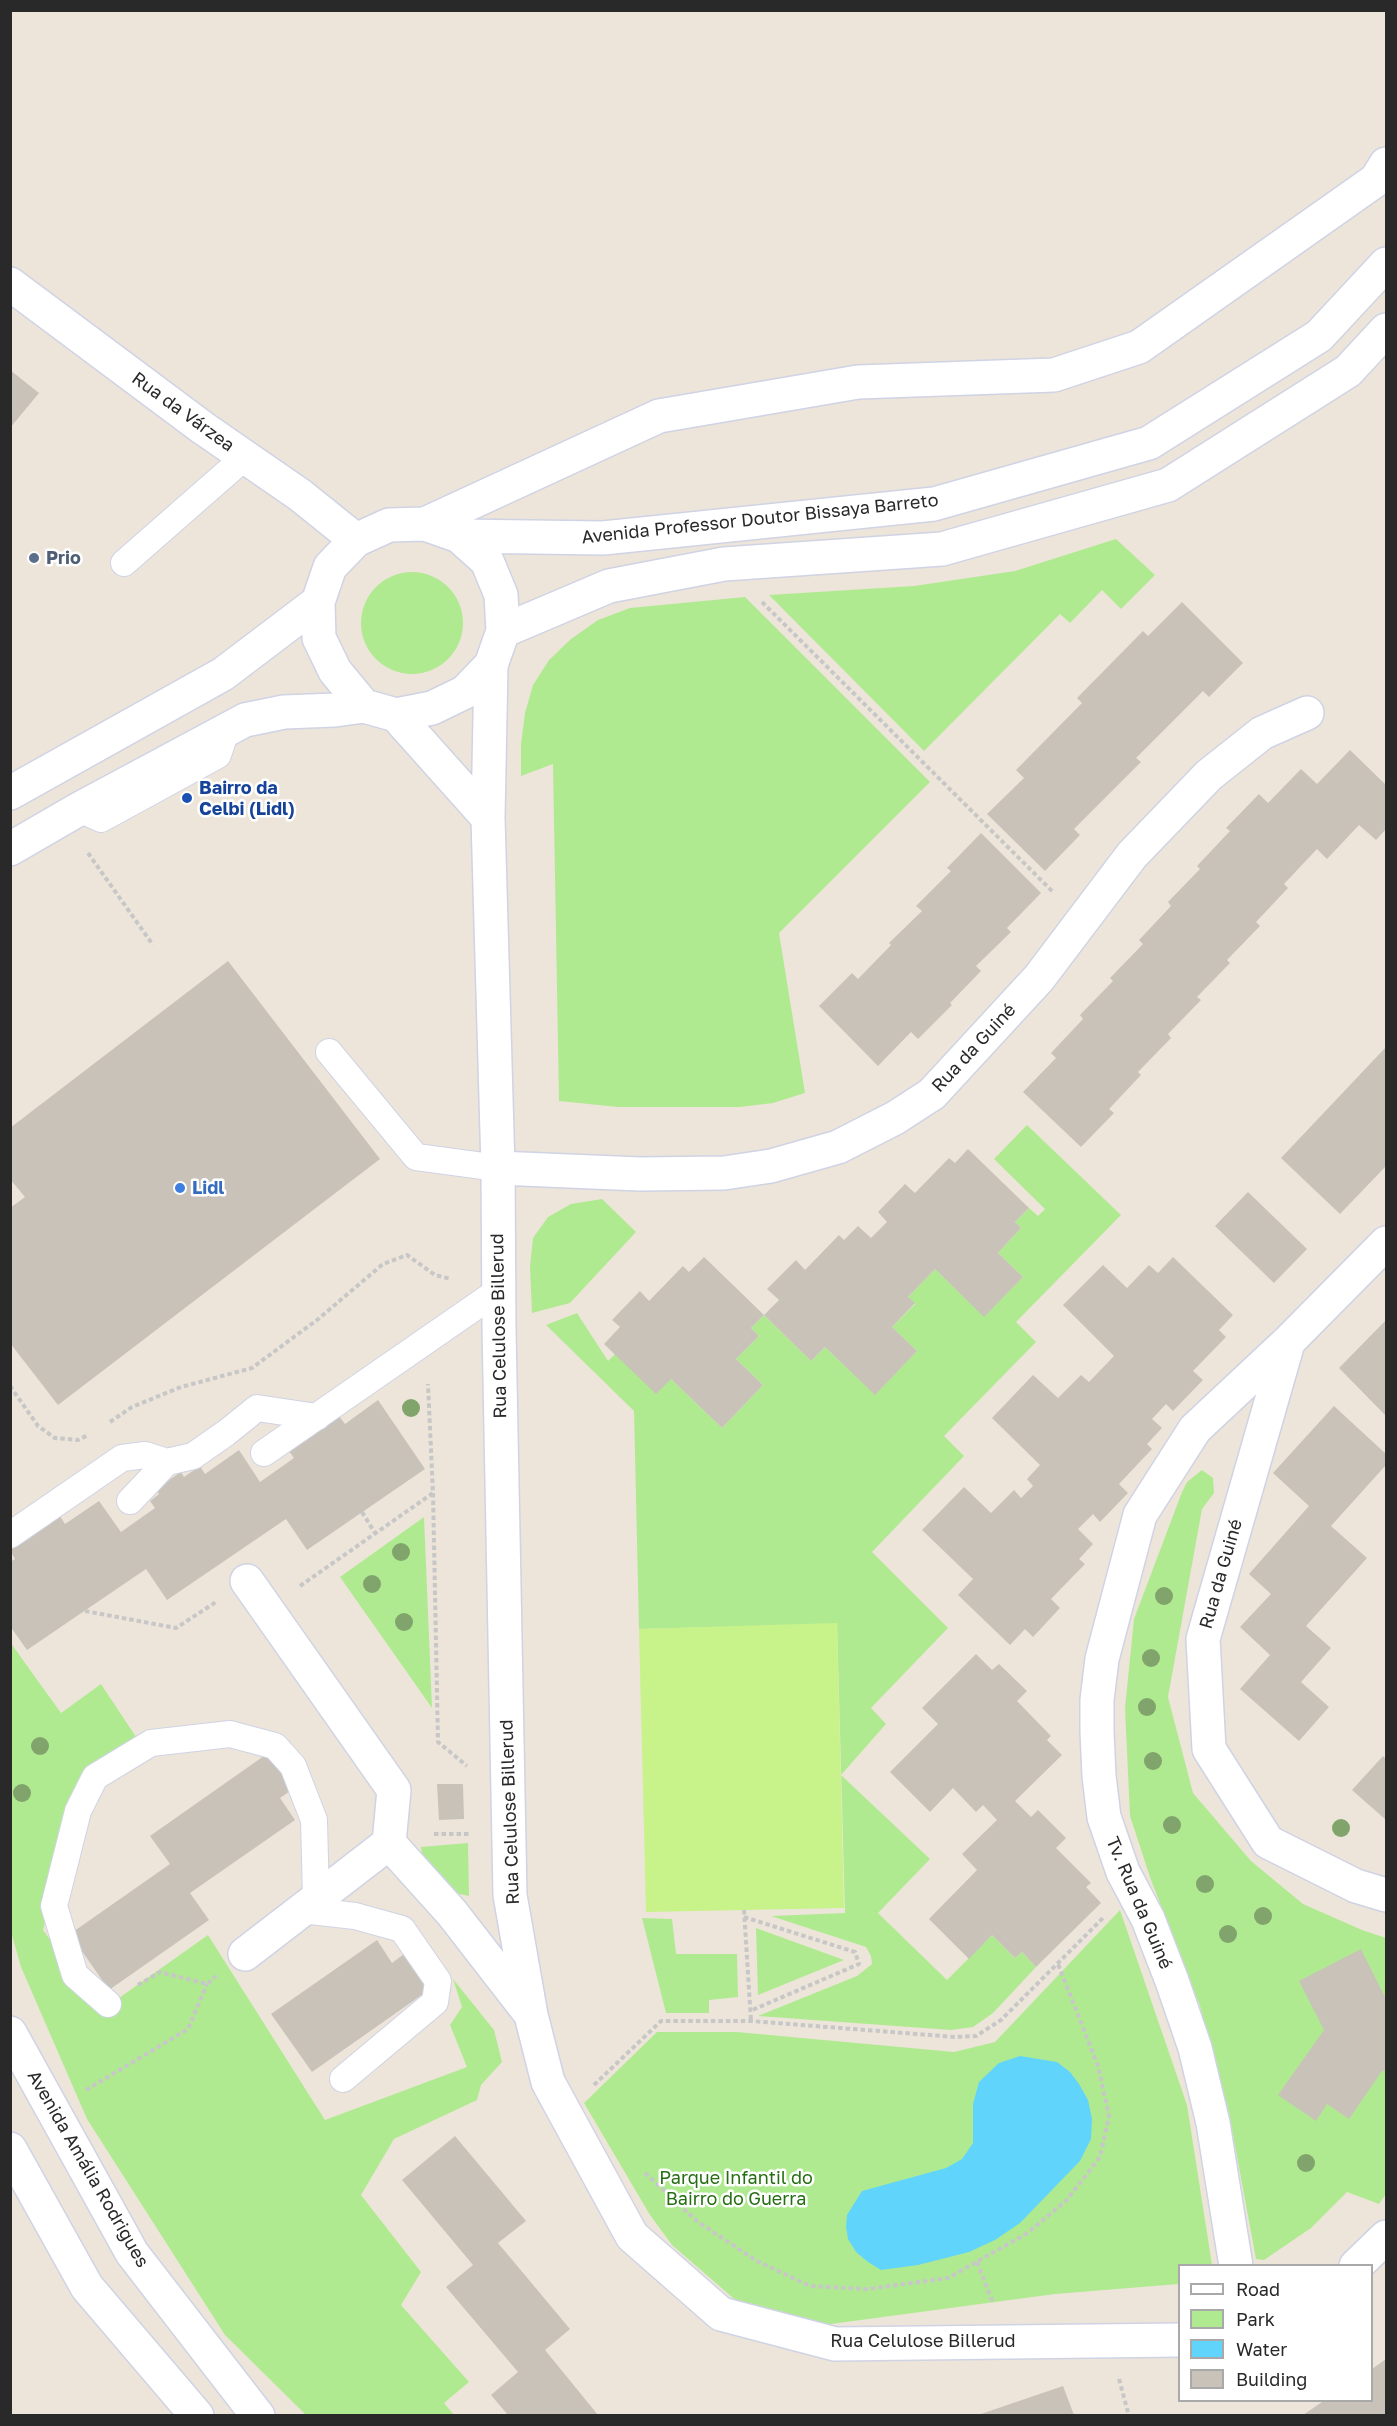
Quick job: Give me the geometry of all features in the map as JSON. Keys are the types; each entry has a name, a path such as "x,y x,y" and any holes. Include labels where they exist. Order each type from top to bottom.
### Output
{"street":[{"path":"425,524 659,416 858,382 1054,375 1138,347 1376,180 1386,164"},
{"name":"Avenida Professor Doutor Bissaya Barreto","path":"459,536 603,538 934,504 1149,443 1319,336 1386,264"},
{"name":"Rua da Várzea","path":"10,284 300,495 356,540"},
{"path":"503,631 609,586 724,564 942,549 1168,485 1348,371 1386,330"},
{"path":"10,849 245,720 284,712 363,706 396,716 432,708 465,692 491,665 503,631 501,595 487,561 459,536 425,524 389,525 356,540 330,567 318,602 319,638 334,671 363,706"},
{"path":"10,793 224,674 318,602"},
{"name":"Rua Celulose Billerud","path":"491,665 488,818 498,1168 498,1292 510,1895 531,2015 548,2082 632,2236 721,2314 835,2344 1178,2340"},
{"name":"Rua da Guiné","path":"498,1168 640,1174 724,1173 771,1166 838,1147 895,1118 932,1094 1039,978 1132,855 1209,775 1262,733 1307,713"},
{"path":"396,716 488,818"},
{"name":"Rua da Guiné","path":"1386,1243 1288,1342 1203,1639 1209,1749 1268,1842 1356,1886 1386,1894"},
{"name":"Tv. Rua da Guiné","path":"1236,2264 1213,2124 1194,2048 1148,1919 1124,1872 1104,1817 1099,1776 1097,1700 1102,1659 1140,1515 1195,1429 1288,1342"},
{"path":"233,1962 389,1843 394,1790 247,1581"},
{"path":"389,1843 452,1913 531,2015"},
{"name":"Avenida Amália Rodrigues","path":"10,2033 132,2253 258,2415"},
{"path":"10,2149 87,2287 196,2415"},
{"path":"1357,2264 1386,2237"}],"lane":[{"path":"124,563 245,457"},
{"path":"329,1052 416,1157 498,1168"},
{"path":"264,1454 498,1292"},
{"path":"10,1535 122,1458 145,1455 167,1462 193,1456 256,1408 317,1417"},
{"path":"130,1501 167,1462"},
{"path":"108,2004 75,1975 54,1906 78,1811 95,1777 151,1743 230,1734 275,1746 293,1766 314,1820 309,1904 402,1929 438,1981 435,2002 343,2079"}],"path":[{"path":"724,564 1082,921"},
{"path":"101,872 153,945"},
{"path":"108,1424 132,1407 181,1387 252,1368 317,1320 383,1264 407,1255 435,1275 498,1292"},
{"path":"426,1342 433,1493 438,1742 467,1764 468,1776"},
{"path":"10,1386 38,1426 55,1438 78,1440 93,1433"},
{"path":"324,1569 433,1493"},
{"path":"362,1512 375,1533"},
{"path":"85,1611 176,1628 201,1612"},
{"path":"432,1834 474,1834"},
{"path":"593,2085 661,2021 751,2021 955,2037 976,2036 1001,2020 1132,1889"},
{"path":"744,1910 751,2021"},
{"path":"744,1917 855,1952 859,1964 750,2011"},
{"path":"53,2110 188,2029 207,1984 233,1962"},
{"path":"644,2173 698,2222 757,2261 810,2286 867,2289 948,2278 1026,2234 1066,2201 1100,2157 1109,2116 1098,2066 1058,1964"},
{"path":"108,2004 160,1972 207,1984"},
{"path":"977,2262 994,2304"}],"green space":[{"path":"1116,539 1155,575 1121,609 1102,590 1070,623 1060,614 924,751 769,595 914,586 1015,571"},
{"path":"412,572 441,580 455,594 463,623 455,652 441,666 412,674 383,666 369,652 361,623 369,594 383,580"},
{"path":"745,597 930,782 779,933 805,1093 773,1103 740,1107 618,1107 559,1101 553,764 521,776 521,744 525,713 533,685 549,660 571,639 598,620 630,608"},
{"path":"1027,1125 1121,1215 1016,1322 1036,1342 944,1436 964,1456 872,1552 948,1628 871,1708 886,1724 841,1775 837,1624 639,1629 634,1411 546,1325 577,1313 608,1361 615,1354 671,1379 722,1428 763,1385 736,1359 759,1336 751,1328 764,1315 811,1361 825,1347 875,1394 917,1351 892,1327 915,1304 908,1297 935,1269 984,1316 1023,1277 998,1253 1021,1228 1015,1222 1029,1208 1038,1216 1045,1209 994,1159"},
{"path":"602,1199 636,1232 570,1303 532,1313 530,1266 533,1238 548,1217 571,1204"},
{"path":"1202,1470 1213,1478 1214,1493 1202,1509 1168,1697 1193,1793 1251,1861 1303,1904 1386,1938 1386,2194 1379,2204 1347,2192 1311,2228 1264,2260 1256,2259 1228,2108 1200,2006 1151,1880 1130,1816 1125,1708 1134,1619 1182,1492 1187,1482"},
{"path":"424,1517 432,1708 340,1577"},
{"path":"837,1623 844,1908 646,1912 639,1629"},
{"path":"10,1642 61,1713 101,1684 140,1743 74,1806 43,1930 102,2010 208,1935 325,2120 467,2067 450,2025 462,2007 453,1979 494,2030 502,2062 481,2085 477,2100 394,2139 361,2195 421,2272 401,2305 469,2382 444,2403 454,2415 306,2415 225,2335 87,2119 21,1967 11,1932"},
{"path":"841,1775 930,1859 878,1913 947,1980 992,1935 1015,1958 1022,1952 1036,1967 993,2013 973,2027 951,2030 758,2016 857,1976 872,1964 866,1947 771,1916 845,1913"},
{"path":"468,1843 469,1896 455,1893 422,1855 421,1847"},
{"name":"Parque Infantil do Bairro do Guerra","path":"1120,1910 1187,2105 1212,2264 1178,2264 1178,2284 1055,2294 816,2326 740,2304 672,2245 650,2215 584,2103 657,2032 737,2032 954,2052 995,2042"},
{"path":"642,1918 672,1919 676,1954 737,1954 738,1997 709,2000 709,2013 666,2013"},
{"path":"756,1928 844,1960 758,1995"}],"water":[{"path":"1020,2056 1057,2062 1070,2072 1079,2084 1088,2100 1092,2119 1091,2139 1080,2161 1020,2223 995,2240 969,2252 918,2265 881,2270 868,2262 856,2252 848,2239 846,2227 847,2215 862,2191 946,2168 962,2159 973,2143 973,2104 979,2082 999,2063"}],"building":[{"path":"10,370 39,393 10,428"},
{"path":"1182,602 1243,663 1209,697 1203,691 1136,758 1141,762 1074,829 1080,835 1045,871 987,814 1024,778 1016,770 1082,703 1077,698 1143,631 1148,636"},
{"path":"1350,750 1386,785 1386,829 1376,840 1359,825 1327,859 1317,849 1284,884 1288,888 1256,922 1260,926 1227,960 1230,963 1197,997 1201,1000 1168,1034 1171,1038 1138,1072 1141,1075 1109,1109 1114,1113 1081,1147 1023,1092 1056,1058 1051,1053 1083,1019 1080,1015 1113,981 1110,978 1143,944 1139,940 1171,906 1168,902 1200,869 1197,866 1230,831 1226,828 1259,794 1268,803 1301,769 1317,784"},
{"path":"981,833 1041,893 1007,928 1011,932 976,966 981,971 950,1003 952,1005 918,1039 911,1032 878,1066 819,1006 852,973 858,979 891,945 889,943 922,911 916,906 951,871 947,868"},
{"name":"Lidl","path":"228,961 380,1159 58,1405 10,1343 10,1208 25,1197 10,1179 10,1128"},
{"path":"1386,1047 1386,1166 1340,1214 1281,1158"},
{"path":"968,1149 1029,1208 1015,1222 1021,1228 998,1253 1023,1277 984,1317 935,1269 908,1297 915,1303 892,1327 917,1351 875,1395 825,1347 811,1361 764,1315 779,1300 767,1289 796,1260 805,1270 839,1235 844,1240 858,1226 871,1238 887,1222 878,1212 905,1184 915,1193 949,1158 955,1163"},
{"path":"1248,1192 1307,1249 1274,1283 1215,1226"},
{"path":"704,1257 764,1315 751,1328 759,1336 736,1359 763,1385 722,1428 671,1379 656,1394 604,1344 620,1327 612,1320 640,1291 649,1301 683,1266 689,1272"},
{"path":"1173,1257 1233,1315 1219,1330 1226,1337 1193,1371 1203,1380 1173,1411 1166,1404 1152,1419 1162,1428 1147,1444 1152,1449 1119,1484 1128,1493 1100,1522 1093,1514 1078,1529 1093,1544 1079,1559 1085,1564 1051,1599 1060,1608 1033,1637 1025,1629 1010,1645 958,1595 973,1579 922,1530 964,1487 991,1513 1014,1490 1021,1498 1033,1486 1027,1479 1040,1465 992,1418 1033,1375 1058,1398 1081,1375 1089,1382 1114,1356 1063,1305 1103,1265 1127,1288 1149,1265 1158,1273"},
{"path":"1386,1320 1386,1416 1339,1368"},
{"path":"378,1400 425,1469 307,1550 286,1519 167,1600 146,1569 27,1650 10,1626 10,1562 15,1559 10,1550 20,1544 16,1539 41,1522 44,1527 60,1516 65,1524 99,1501 121,1532 155,1508 150,1501 159,1494 156,1489 181,1472 184,1477 200,1466 205,1474 239,1450 260,1482 294,1458 289,1451 339,1416 345,1424"},
{"path":"1334,1406 1386,1454 1386,1465 1331,1526 1367,1558 1306,1626 1331,1648 1301,1682 1329,1707 1299,1741 1240,1689 1270,1655 1240,1627 1271,1594 1249,1574 1309,1506 1273,1473"},
{"path":"976,1654 992,1670 999,1664 1027,1691 1017,1701 1051,1736 1047,1740 1062,1755 1015,1801 1031,1817 1038,1810 1066,1838 1056,1848 1091,1883 1086,1887 1101,1903 1036,1967 1022,1952 1015,1958 992,1935 969,1959 929,1919 977,1870 962,1854 997,1820 983,1805 976,1812 953,1788 930,1812 890,1772 938,1724 922,1708"},
{"path":"271,1751 296,1787 280,1798 295,1820 190,1893 209,1920 109,1990 70,1934 170,1864 150,1836"},
{"path":"1383,1756 1386,1759 1386,1820 1352,1790"},
{"path":"437,1784 463,1784 464,1819 439,1820"},
{"path":"377,1940 392,1963 408,1951 433,1987 312,2072 271,2014"},
{"path":"1361,1949 1386,1999 1386,2071 1382,2071 1349,2119 1327,2104 1316,2121 1278,2095 1324,2030 1299,1981"},
{"path":"455,2136 526,2221 498,2243 570,2329 545,2350 598,2415 508,2415 491,2395 518,2372 446,2287 473,2265 402,2180"},
{"path":"1386,2359 1386,2415 1303,2415 1322,2402 1373,2402 1373,2368"},
{"path":"1063,2386 1074,2415 978,2415"}],"place":[{"name":"Prio","path":"34,558"},
{"name":"Bairro da Celbi (Lidl)","path":"187,798"},
{"name":"Lidl","path":"180,1188"}]}
